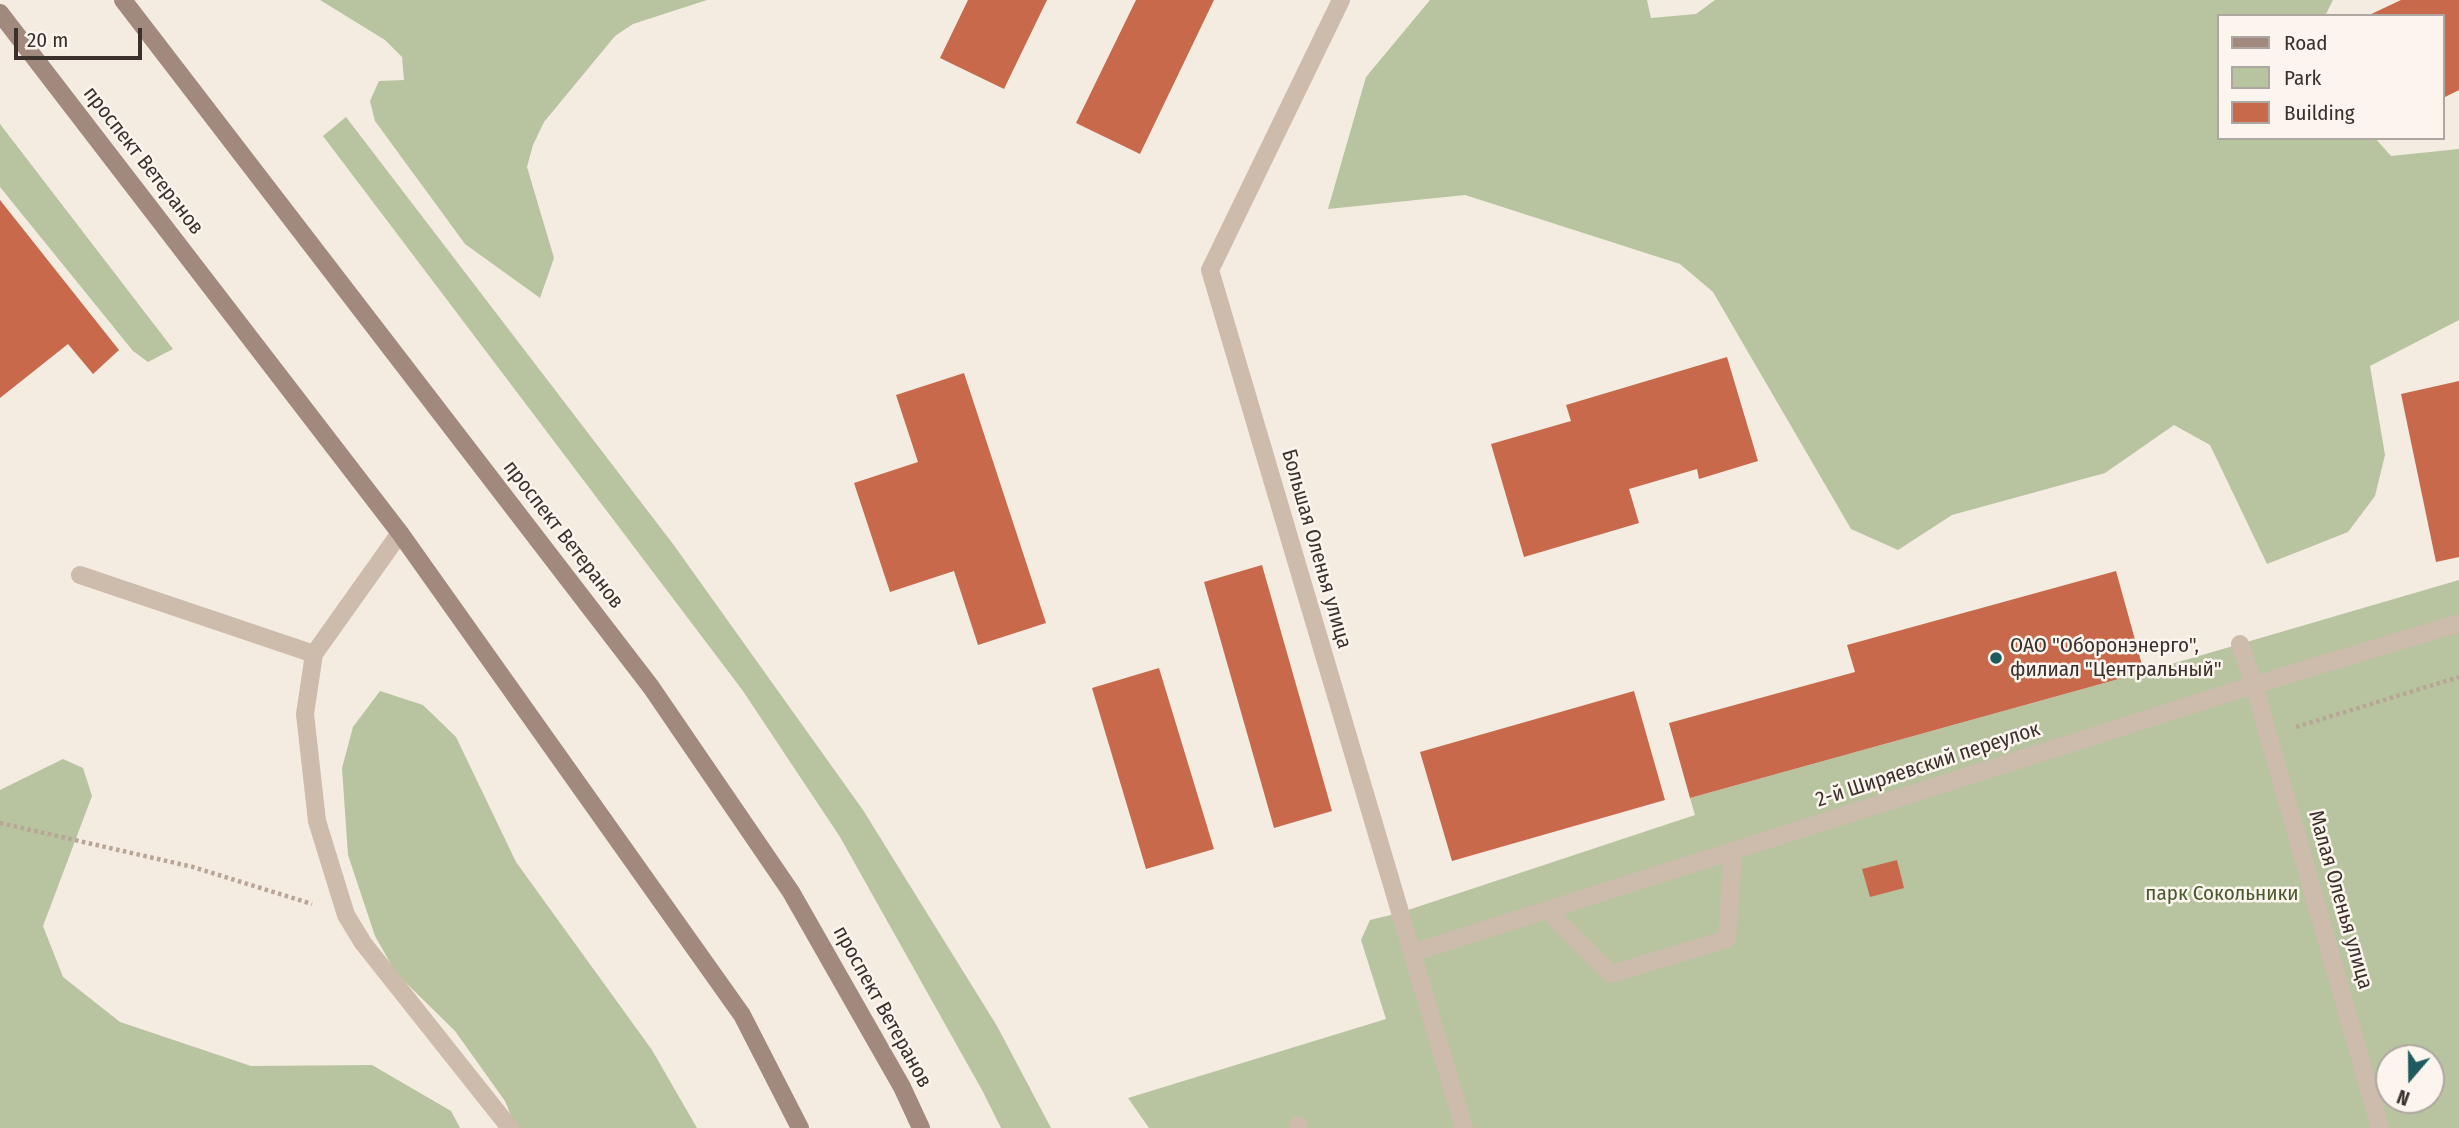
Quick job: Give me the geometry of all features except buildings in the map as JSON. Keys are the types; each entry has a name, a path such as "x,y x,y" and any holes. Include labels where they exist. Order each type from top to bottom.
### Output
{"main road":[{"name":"проспект Ветеранов","path":"123,0 651,687 791,892 902,1087 921,1128"},
{"name":"проспект Ветеранов","path":"0,13 400,533 742,1015 800,1128"}],"street":[{"name":"Большая Оленья улица","path":"1341,0 1210,270 1464,1128"},
{"path":"400,533 314,654 305,714 317,821 346,915 363,943 510,1128"},
{"path":"80,575 314,654"},
{"name":"2-й Ширяевский переулок","path":"1412,953 2254,685 2459,623"},
{"name":"Малая Оленья улица","path":"2240,644 2269,735 2380,1128"},
{"path":"1547,910 1611,974 1727,939 1733,851"}],"path":[{"path":"2269,735 2459,677"},
{"path":"0,823 193,867 346,915"}],"green space":[{"path":"320,0 707,0 633,24 615,36 544,122 533,145 527,167 554,258 540,298 465,244 375,121 370,101 379,81 404,80 402,57 385,40"},
{"path":"1430,0 1647,0 1651,18 1696,14 1715,0 2333,0 2326,14 2218,14 2218,140 2377,140 2391,156 2459,149 2459,320 2370,366 2385,455 2375,496 2348,532 2267,564 2210,445 2174,425 2105,473 1952,515 1898,550 1851,529 1713,292 1680,264 1465,195 1328,209 1366,77"},
{"path":"346,117 673,544 863,810 997,1026 1051,1128 1001,1128 840,837 743,691 323,136"},
{"path":"0,124 173,349 148,362 133,351 0,187"},
{"name":"парк Сокольники","path":"2459,580 2459,1128 1149,1128 1128,1098 1386,1019 1361,940 1370,920 1399,913 1695,815 1690,798 2144,672"},
{"path":"380,691 423,705 456,737 516,862 652,1050 697,1128 516,1128 505,1101 455,1031 396,973 375,936 348,855 342,768 353,727"},
{"path":"63,759 83,768 92,796 43,926 63,977 120,1022 251,1066 372,1065 451,1111 460,1128 0,1128 0,790"}],"place":[{"name":"ОАО \"Оборонэнерго\", филиал \"Центральный\"","path":"1996,658"}]}
